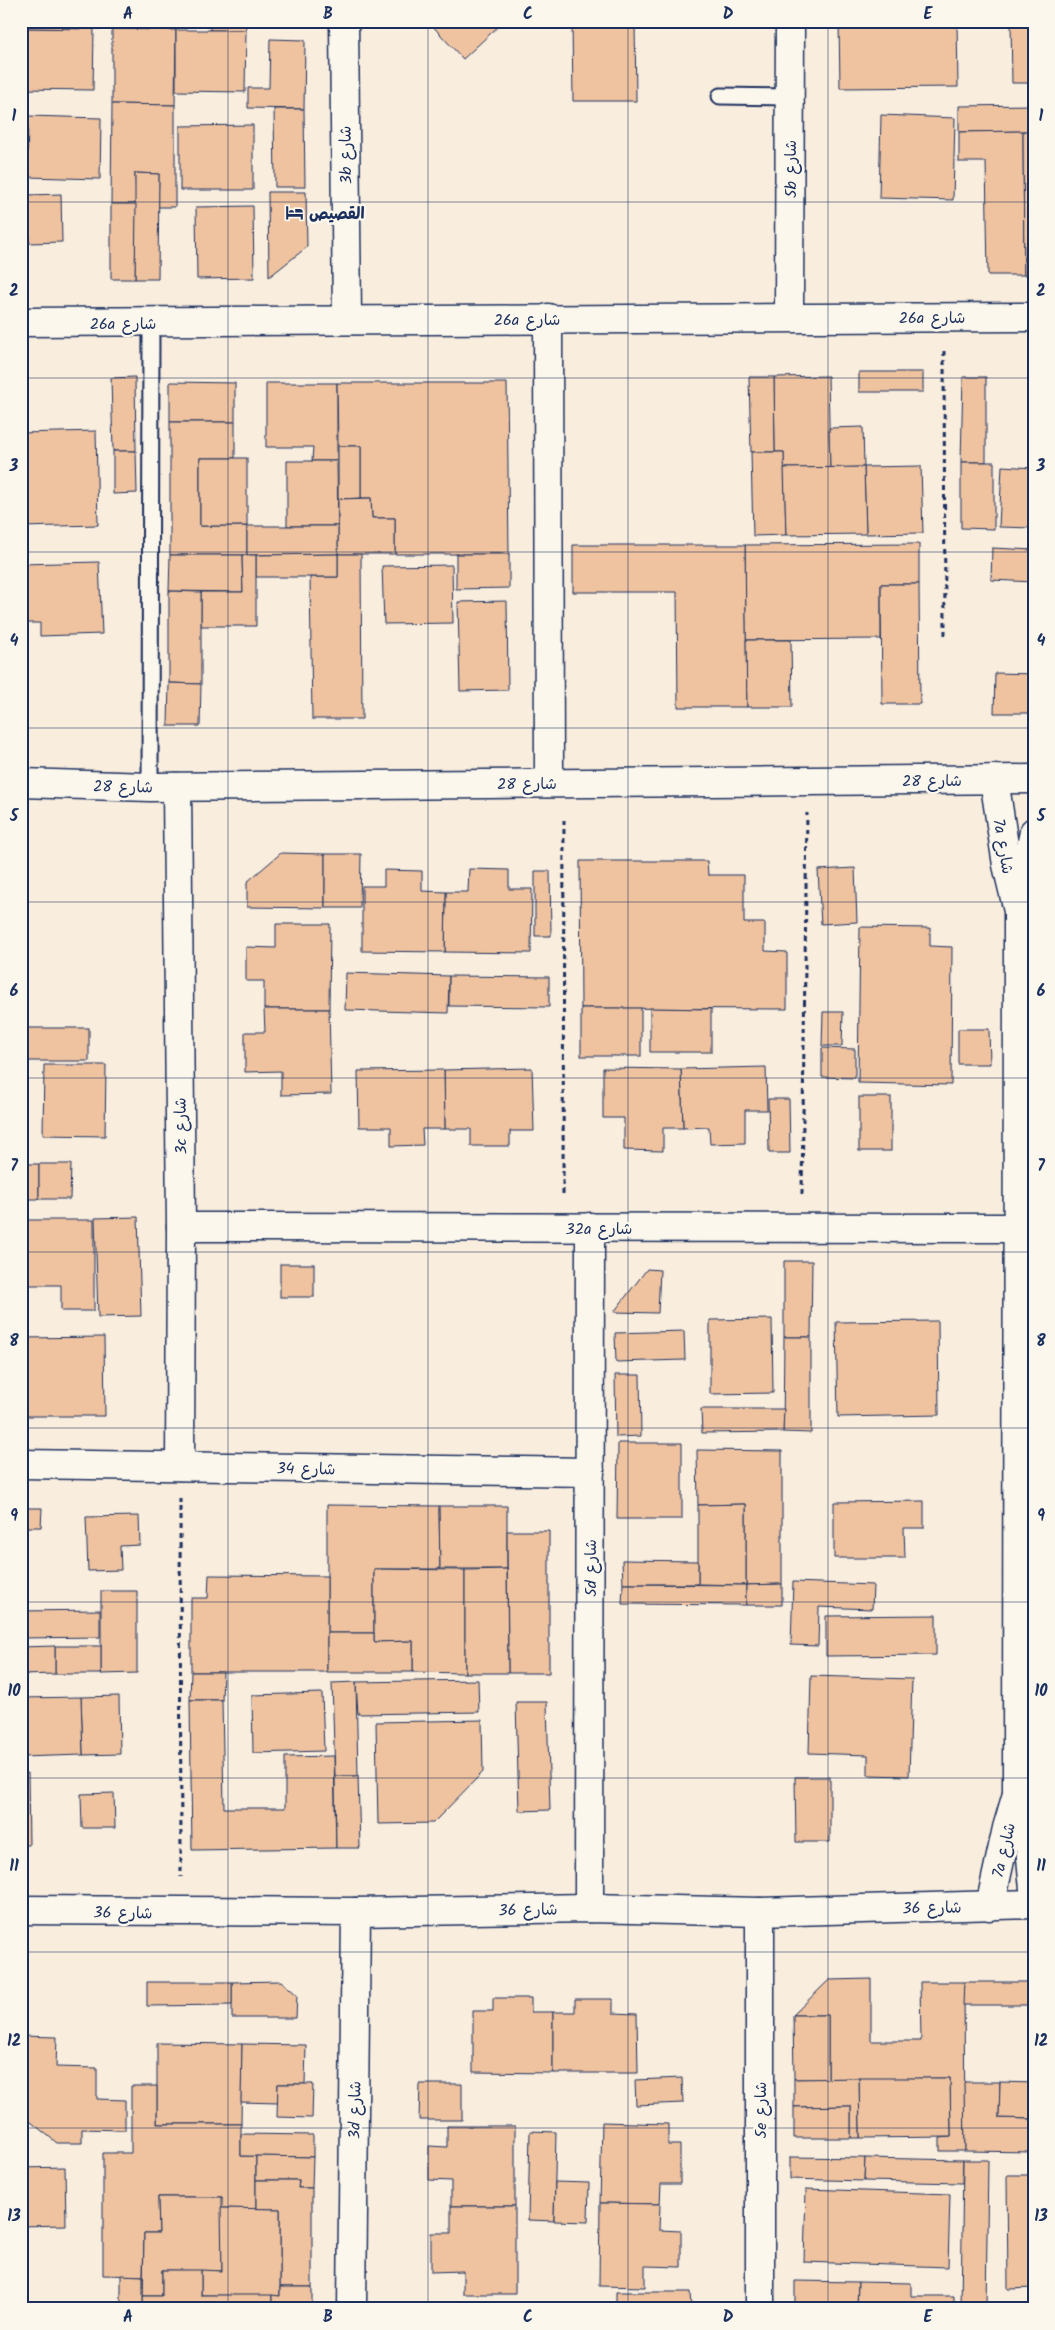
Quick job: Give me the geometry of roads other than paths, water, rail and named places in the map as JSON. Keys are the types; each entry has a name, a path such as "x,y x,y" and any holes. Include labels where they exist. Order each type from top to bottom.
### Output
{"street":[{"name":"3b شارع","path":"344,21 347,319"},
{"name":"5b شارع","path":"789,317 790,21"},
{"name":"26a شارع","path":"21,322 151,323 347,319 1034,317"},
{"path":"548,318 556,783"},
{"name":"شارع 28","path":"21,783 163,787 1034,779"},
{"name":"7a شارع","path":"994,780 1007,865 1018,911 1017,1794 1030,1847 1034,1889"},
{"name":"3c شارع","path":"163,787 181,1227 180,1466"},
{"name":"7a شارع","path":"1018,911 1034,832"},
{"name":"32a شارع","path":"181,1227 1018,1228"},
{"name":"5d شارع","path":"589,1908 590,1227"},
{"name":"شارع 34","path":"21,1464 590,1472"},
{"name":"7a شارع","path":"990,1906 1007,1828 1017,1794"},
{"name":"شارع 36","path":"21,1910 356,1912 589,1908 760,1912 1034,1904"},
{"name":"3d شارع","path":"352,2309 356,1912"},
{"name":"5e شارع","path":"760,1912 760,2309"}],"lane":[{"path":"720,96 790,97"},
{"path":"151,323 163,787"}],"place":[{"name":"القصيص","path":"295,213"}]}
